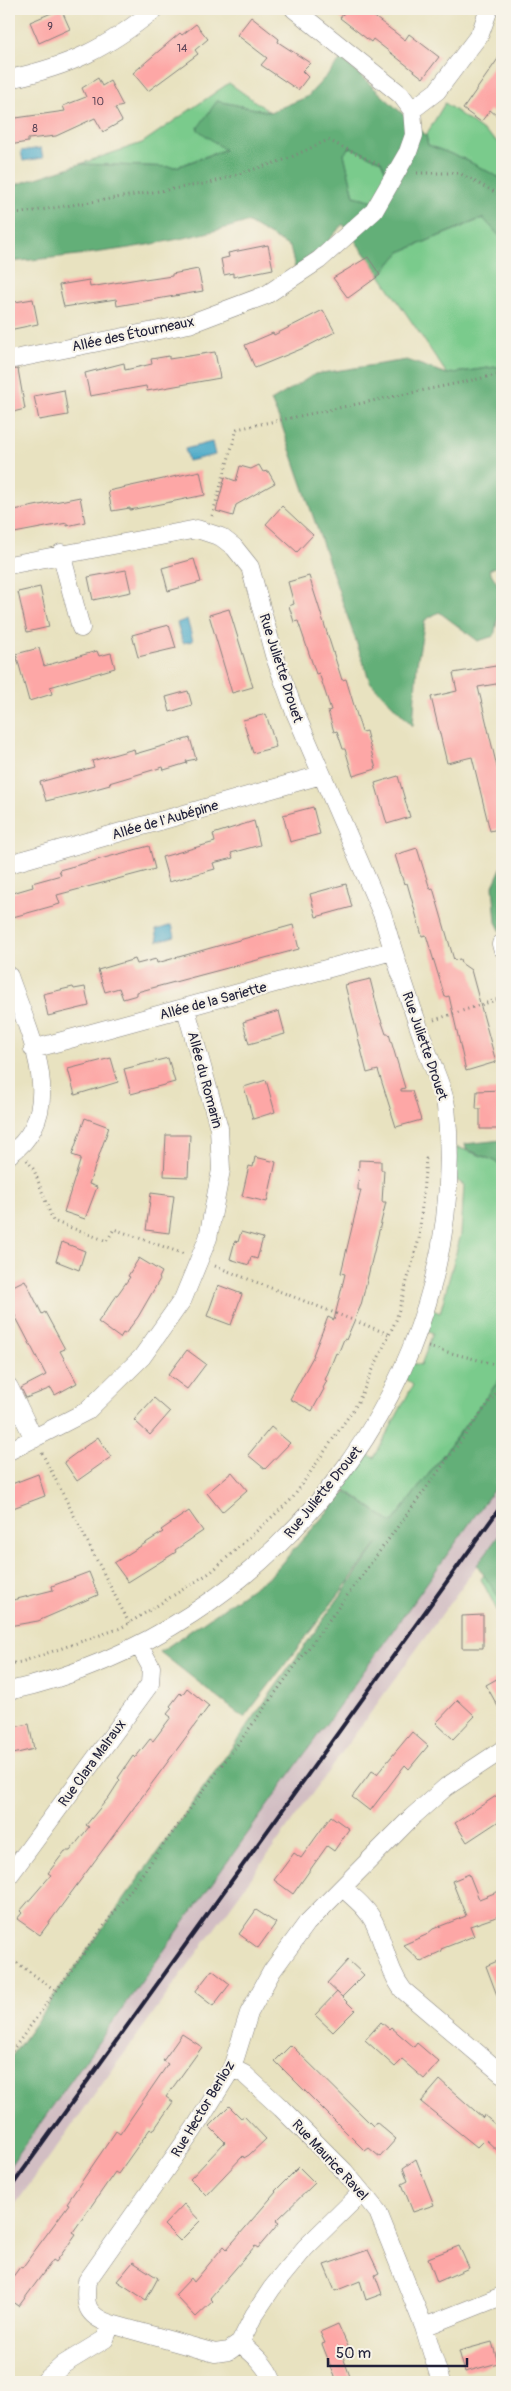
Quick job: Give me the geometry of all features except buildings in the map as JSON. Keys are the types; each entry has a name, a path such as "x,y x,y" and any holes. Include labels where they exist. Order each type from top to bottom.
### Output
{"street":[{"path":"9,79 48,71 79,60 104,47 155,9"},
{"path":"294,9 401,95 412,110 437,91 480,34 488,9"},
{"name":"Allée des Étourneaux","path":"9,360 190,324 266,295 319,260 374,211 398,172 414,136 412,110"},
{"name":"Rue Juliette Drouet","path":"9,565 185,530 207,531 221,537 234,546 250,567 274,655 294,710 320,775 383,916 392,951 446,1104 447,1148 446,1215 438,1260 413,1342 391,1393 368,1435 309,1514 278,1548 211,1603 118,1655 68,1674 9,1691"},
{"path":"61,554 81,628"},
{"name":"Allée de l'Aubépine","path":"9,864 320,775"},
{"name":"Allée de la Sariette","path":"33,1049 186,1009 392,951"},
{"path":"9,976 41,1076 43,1096 39,1116 14,1152"},
{"name":"Allée du Romarin","path":"9,1452 87,1410 142,1357 183,1299 208,1238 222,1170 219,1128 186,1009"},
{"path":"9,1386 34,1439"},
{"name":"Rue Clara Malraux","path":"9,1876 150,1684 151,1667 139,1644"},
{"name":"Rue Hector Berlioz","path":"235,2347 215,2353 99,2320 87,2308 85,2296 87,2281 194,2129 232,2068 249,2013 272,1971 307,1923 412,1817 446,1787 502,1750"},
{"path":"343,1888 364,1908 374,1922 394,1978 403,1990 502,2074"},
{"name":"Rue Maurice Ravel","path":"232,2068 244,2074 281,2108 344,2171 378,2212 424,2327 441,2382"},
{"path":"273,2382 268,2371 258,2358 235,2347 272,2288 305,2248 361,2193"},
{"path":"424,2327 502,2296"},
{"path":"44,2382 64,2364 105,2339 111,2324"}],"path":[{"path":"9,216 210,183 287,159 328,140 398,172 459,173 502,196"},
{"path":"207,531 237,429 502,374"},
{"path":"418,1025 502,998"},
{"path":"9,1664 22,1662 129,1624 211,1572 292,1499 357,1404 390,1334 396,1320 419,1239 426,1159 447,1148"},
{"path":"14,1152 34,1170 52,1221 107,1241 114,1228 390,1334 454,1355 502,1366"},
{"path":"9,2055 502,1385"},
{"path":"34,1439 139,1644"},
{"path":"9,1957 56,1991"}],"shaded area":[{"path":"502,1478 502,1531 9,2213 9,2167"}],"green space":[{"path":"342,59 426,135 428,145 464,159 502,179 502,239 483,218 400,252 380,275 343,224 322,248 295,268 290,247 247,222 159,243 69,256 9,262 9,184 15,185 80,164 176,167 225,150 197,129 217,101 270,112 307,97","holes":["350,147 381,161 388,176 386,204 354,196 344,154"]},
{"path":"229,83 270,112 217,101 226,149 176,167 80,164 142,143"},
{"path":"445,103 502,145 502,179 464,159 428,145 426,135"},
{"path":"351,147 381,161 388,176 386,204 354,196 344,154"},
{"path":"484,218 502,239 502,366 447,374 380,275 400,252"},
{"path":"407,360 447,374 502,366 502,564 489,570 502,591 502,600 494,636 478,641 439,612 425,620 417,664 413,726 370,682 282,426 271,401 315,374"},
{"path":"502,866 502,934 496,922 493,886"},
{"path":"502,1140 502,1169 497,1162 466,1149 465,1144"},
{"path":"457,1147 498,1162 502,1169 502,1376 392,1523 341,1486 364,1452 374,1458 413,1385 404,1378 411,1363 421,1365 433,1333 424,1329 430,1309 440,1313 461,1234 464,1185 455,1179"},
{"path":"502,1376 502,1478 9,2167 9,2060 378,1543 244,1718 160,1652 271,1575 346,1491 392,1523"},
{"path":"502,1531 502,1602 477,1565"},
{"path":"502,1552 502,1620 481,1579"}],"water":[{"path":"41,148 43,158 23,161 21,151"},
{"path":"212,442 215,455 188,461 185,449"},
{"path":"187,619 193,641 183,643 177,623"},
{"path":"172,925 175,936 158,941 156,930"}],"railway":[{"path":"9,2190 502,1505"}]}
